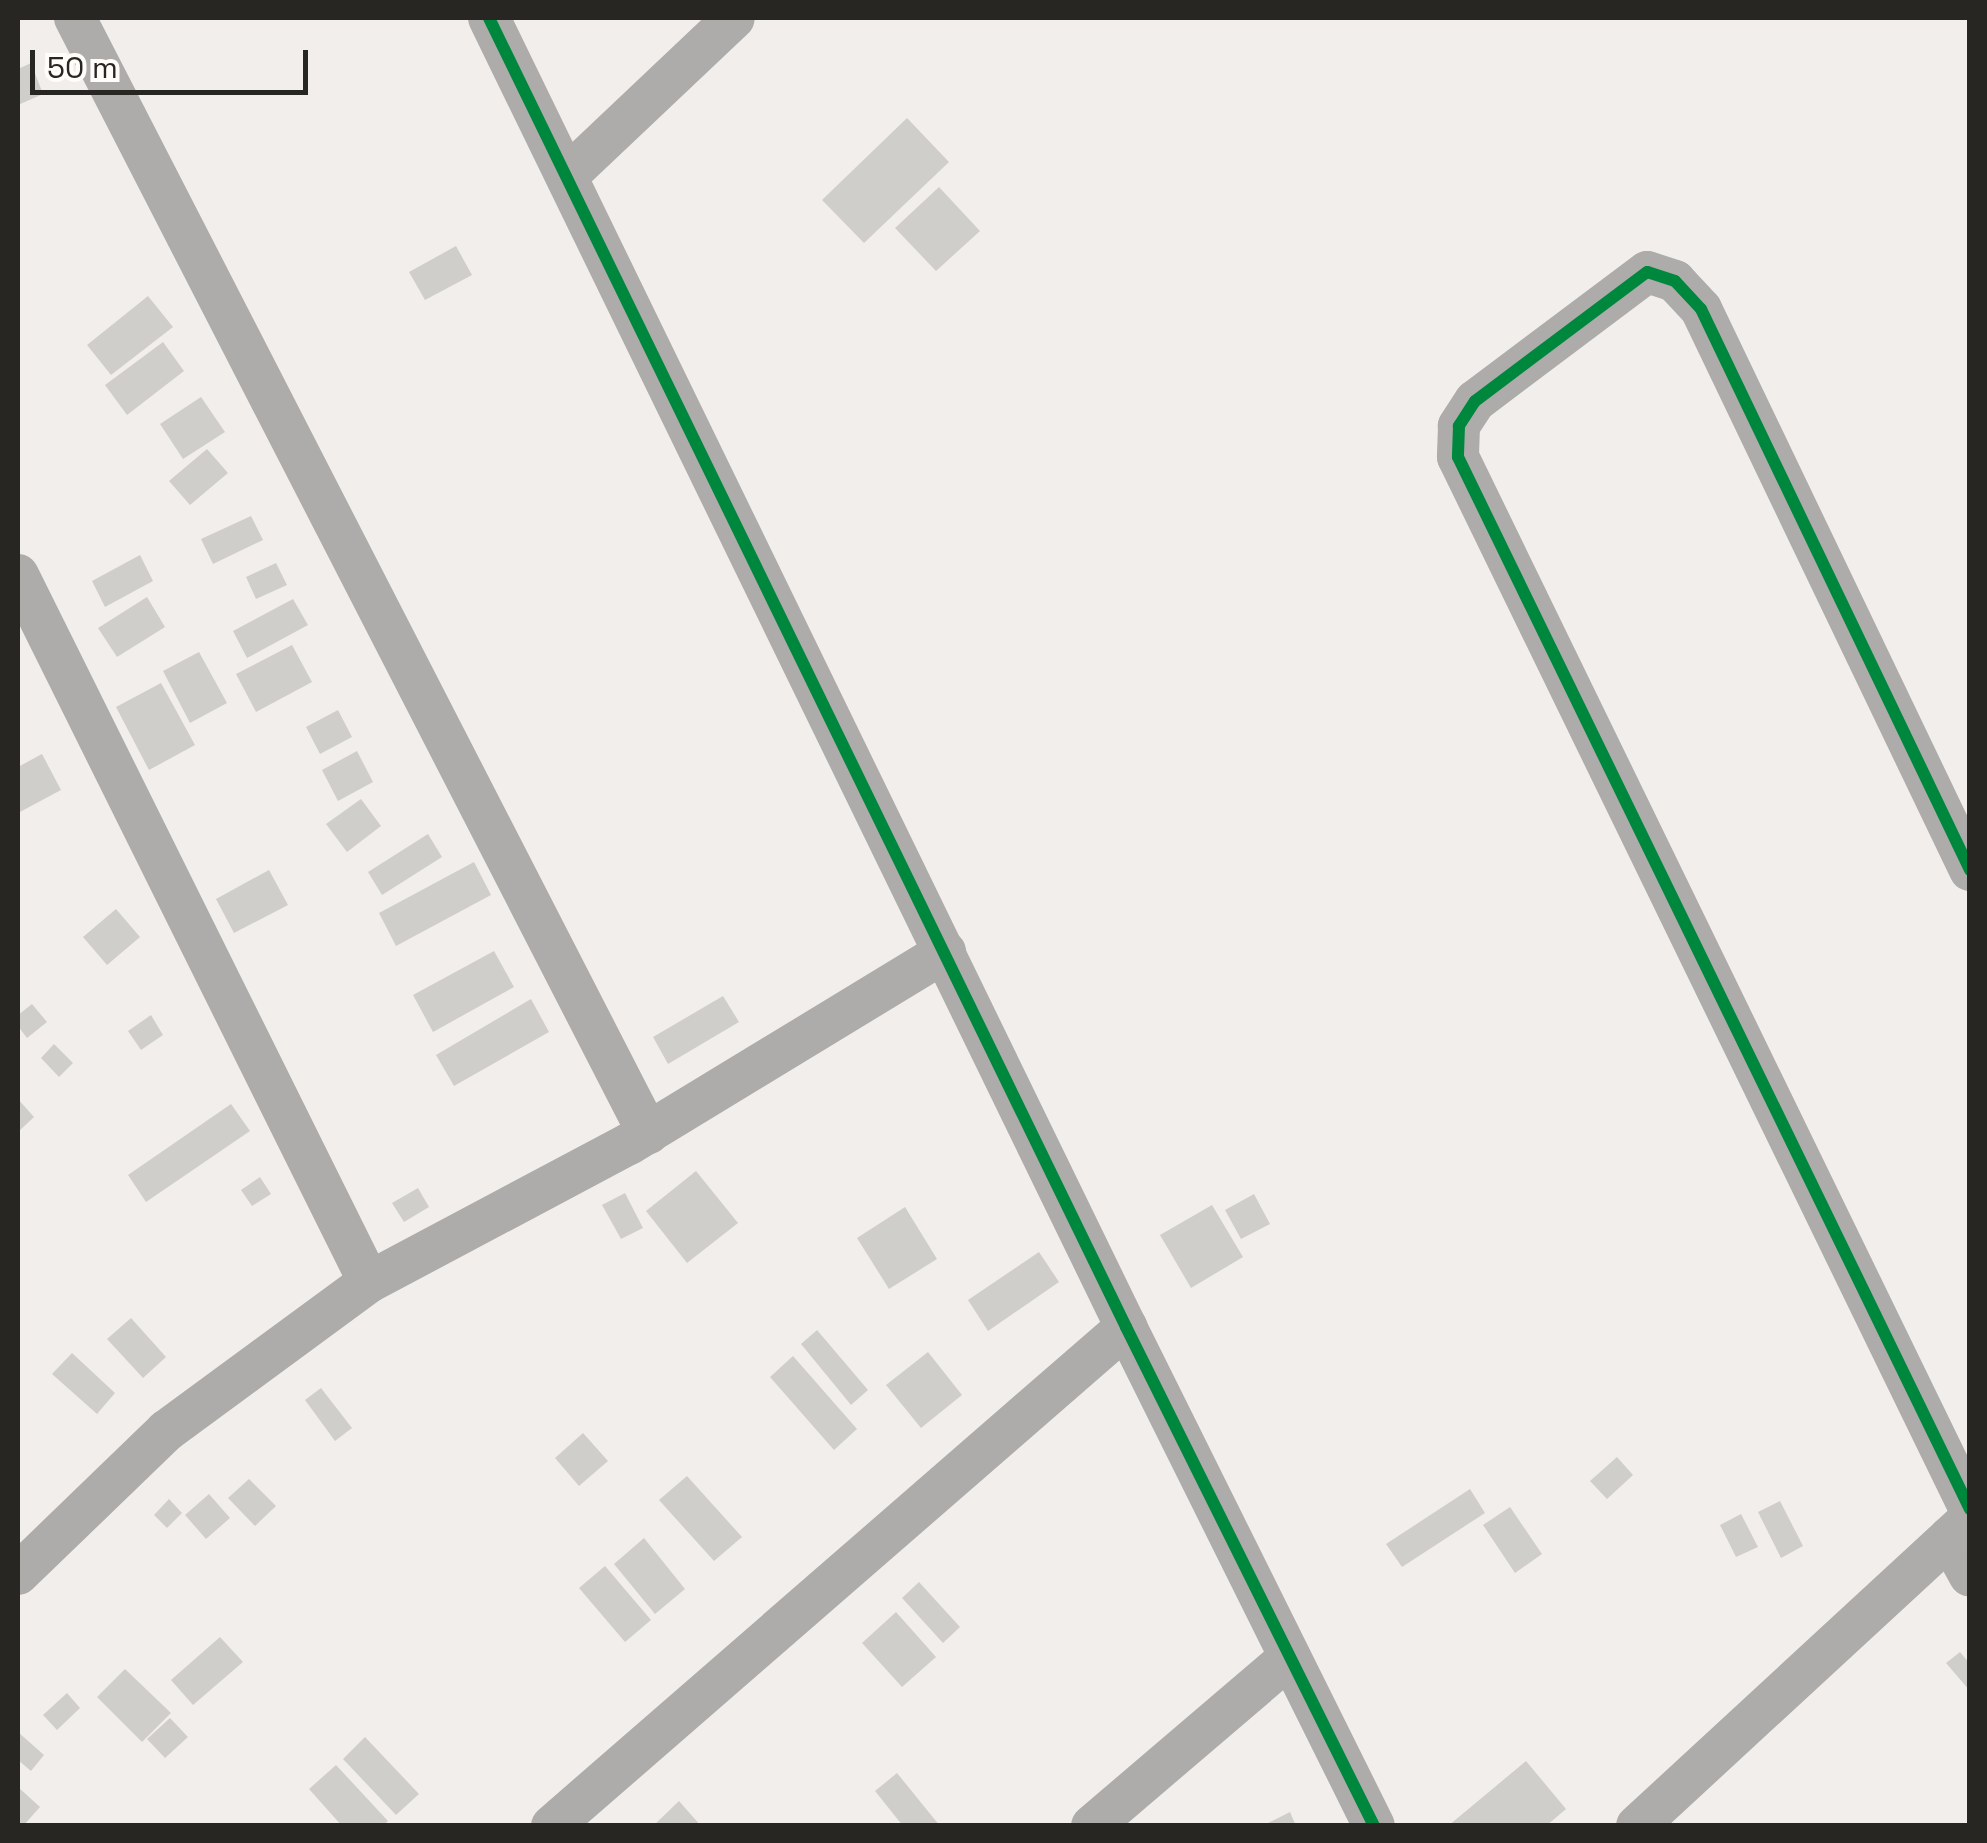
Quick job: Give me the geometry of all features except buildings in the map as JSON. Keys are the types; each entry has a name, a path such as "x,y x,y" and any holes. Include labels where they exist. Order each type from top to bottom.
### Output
{"street":[{"path":"75,18 648,1133"},
{"path":"489,18 1126,1327 1374,1826"},
{"path":"568,175 734,18"},
{"path":"1970,870 1701,310 1675,281 1647,272 1474,401 1458,426 1458,457 1963,1522 1970,1576"},
{"path":"18,576 369,1282"},
{"path":"18,1574 166,1431 369,1282 648,1133 945,952"},
{"path":"552,1826 1126,1327"},
{"path":"1637,1826 1963,1522"},
{"path":"1092,1826 1290,1657"}],"cycle path":[{"path":"489,18 1126,1327 1374,1826"},
{"path":"1970,870 1701,309 1675,281 1647,272 1475,401 1459,426 1458,457 1970,1509"}]}
